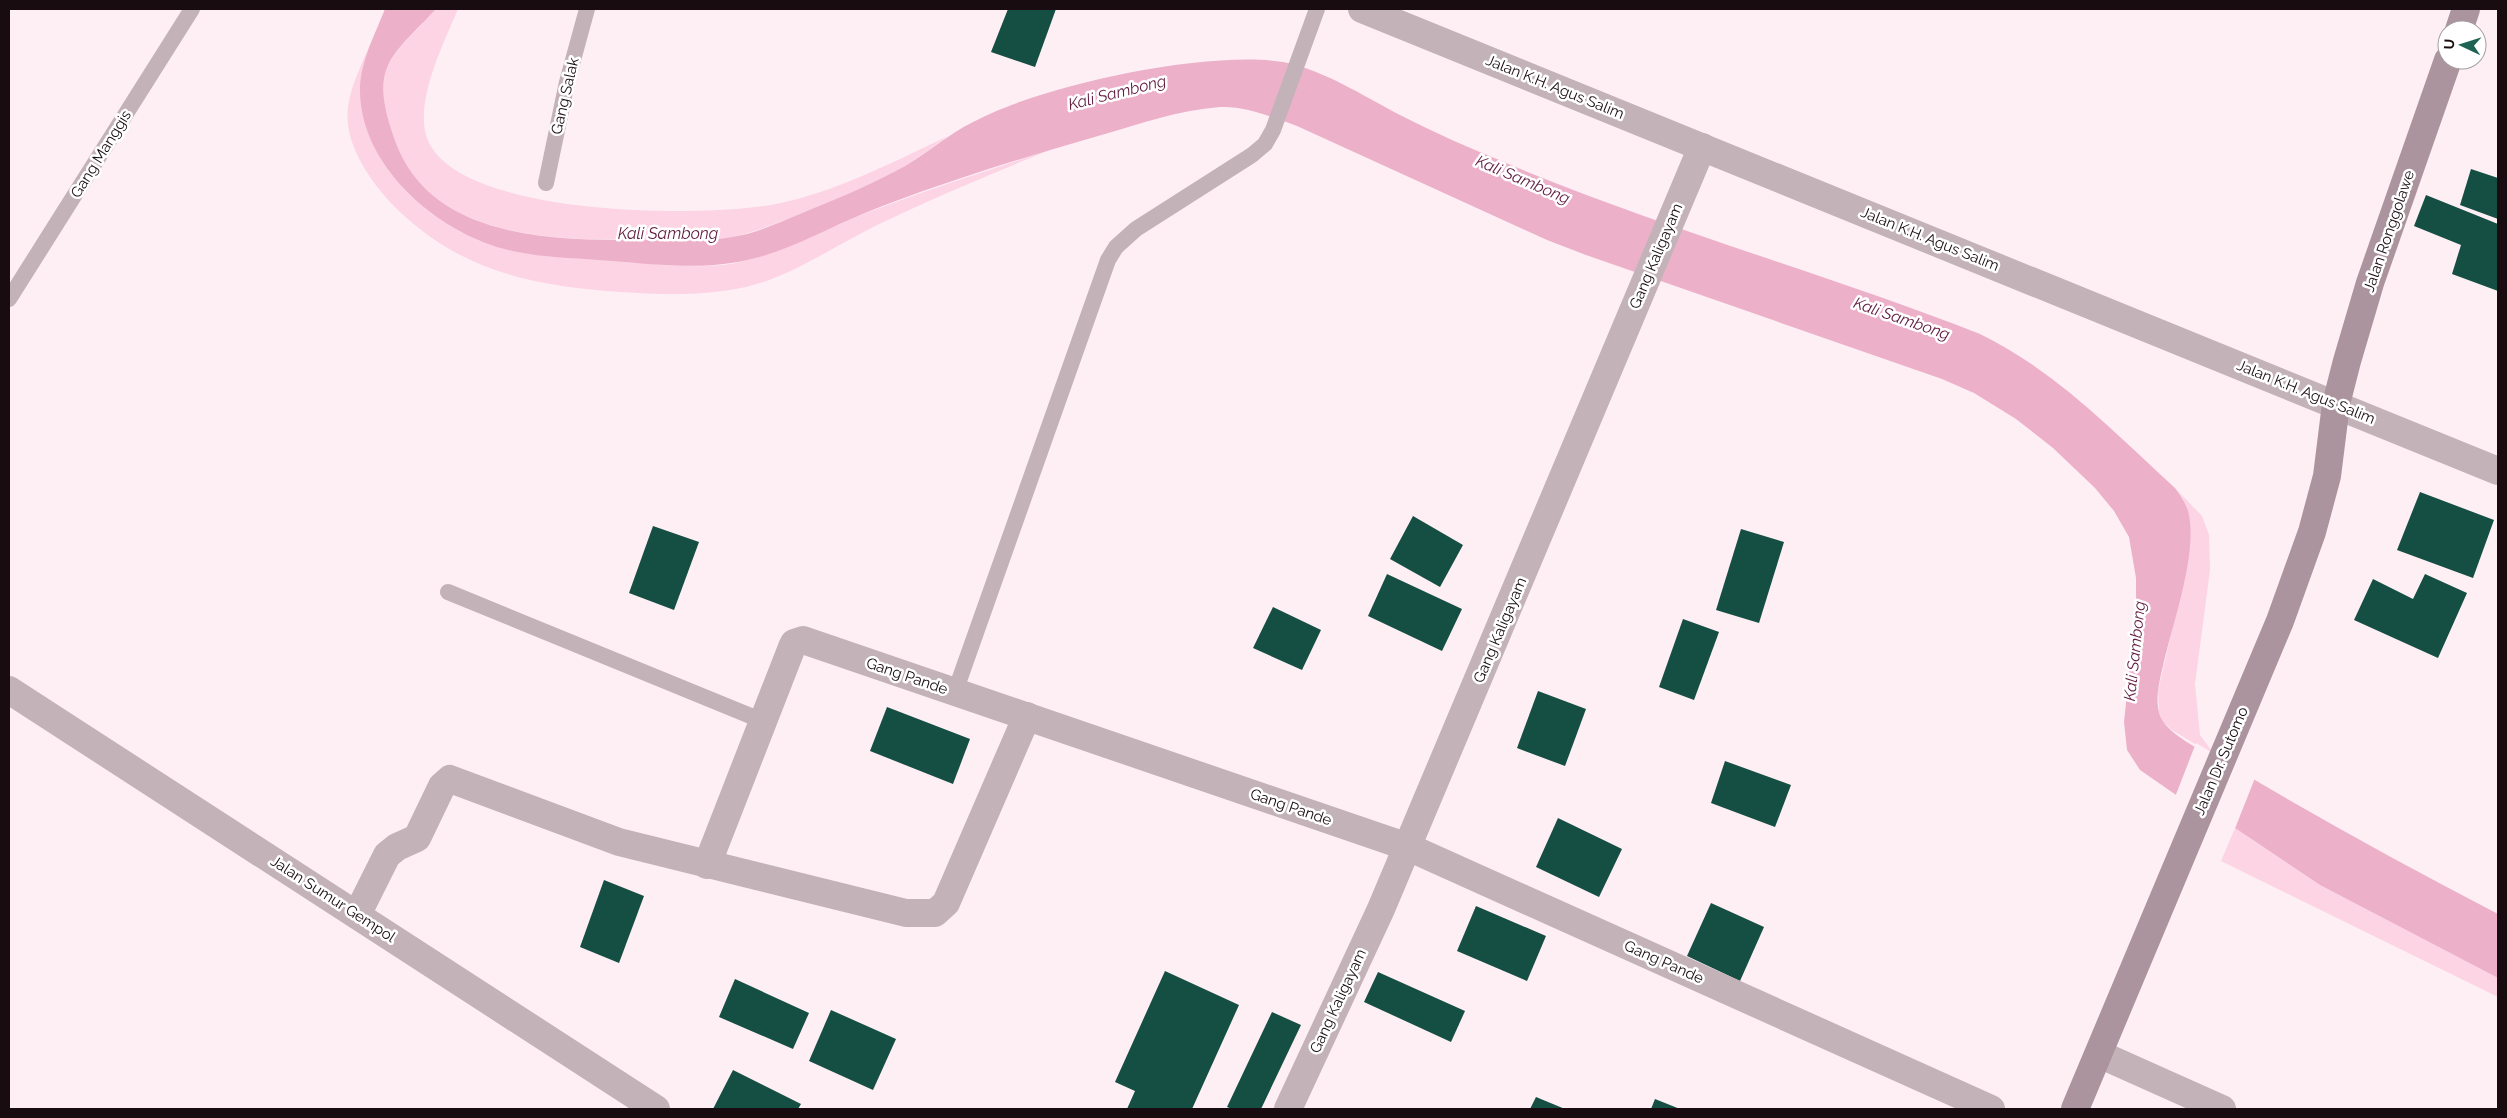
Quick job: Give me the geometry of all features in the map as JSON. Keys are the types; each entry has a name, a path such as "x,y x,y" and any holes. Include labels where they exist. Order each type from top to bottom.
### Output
{"main road":[{"name":"Jalan Ronggolawe","path":"2336,404 2370,283 2445,70"},
{"name":"Jalan Dr. Sutomo","path":"2075,1109 2280,621 2320,508 2332,443 2336,404"}],"street":[{"name":"Jalan K.H. Agus Salim","path":"1362,9 2498,471"},
{"name":"Gang Kaligayam","path":"1288,1109 1408,847 1702,147"},
{"name":"Gang Pande","path":"707,865 792,647 800,640 1408,847 1991,1109"},
{"name":"Jalan Sumur Gempol","path":"9,690 357,915 643,1106"},
{"path":"357,915 387,855 397,847 417,838 442,786 450,779 606,838 707,865 906,913 934,913 946,903 1027,716"},
{"path":"2099,1054 2222,1109"}],"lane":[{"name":"Gang Manggis","path":"9,299 192,9"},
{"name":"Gang Salak","path":"546,183 559,116 588,9"},
{"path":"955,692 1111,254 1136,229 1252,155 1265,144 1273,130 1317,9"},
{"path":"448,592 763,721"}],"shaded area":[{"path":"436,9 458,9 429,85 425,101 425,131 442,160 478,182 526,196 582,206 640,210 695,211 776,204 798,199 842,184 948,136 904,167 873,184 798,215 733,237 697,240 602,240 530,234 496,227 463,214 434,197 411,172 394,139 387,115 384,79 388,65 407,40"},
{"path":"372,40 363,79 362,103 367,129 378,153 392,175 411,196 432,214 455,229 479,241 518,252 677,266 707,266 736,263 786,247 911,196 1047,151 896,216 780,276 746,287 715,292 668,294 560,286 503,273 476,263 425,233 400,212 380,191 355,151 348,122 348,107 352,90"},
{"path":"2175,488 2202,516 2209,535 2210,570 2195,684 2200,735 2211,750 2254,780 2172,730 2162,721 2159,712 2158,691 2181,591 2183,499"},
{"path":"2235,828 2320,885 2498,978 2498,997 2221,861"}],"water":[{"name":"Kali Sambong","path":"385,9 436,9 396,52 388,65 384,78 387,114 394,138 411,171 434,196 462,214 495,226 529,234 601,240 705,240 747,234 781,222 871,183 904,166 973,122 1003,108 1040,95 1125,74 1169,66 1212,61 1250,60 1283,62 1332,79 1470,148 1586,195 1980,334 2008,349 2059,384 2107,424 2175,488 2181,496 2188,511 2190,546 2183,588 2161,672 2158,692 2159,712 2166,725 2193,746 2431,879 2498,914 2498,978 2320,885 2235,828 2179,797 2140,770 2127,750 2124,722 2136,608 2136,578 2129,537 2114,511 2095,488 2053,448 2016,419 1974,393 1942,379 1586,255 1547,240 1297,126 1259,113 1230,107 1189,111 1173,115 1009,163 893,202 782,249 748,260 702,266 672,265 544,256 504,249 478,240 453,227 429,211 407,191 388,169 373,144 363,118 360,90 362,69"}],"pier":[{"path":"2196,743 2255,778 2234,831 2175,797"}],"building":[{"path":"1008,9 1056,9 1035,67 991,52"},
{"path":"2471,169 2498,178 2498,219 2460,205"},
{"path":"2426,195 2498,224 2498,291 2452,274 2461,245 2414,226"},
{"path":"2420,492 2494,520 2473,578 2397,550"},
{"path":"1413,516 1463,545 1440,587 1390,559"},
{"path":"653,526 699,542 674,610 629,593"},
{"path":"1741,529 1784,542 1759,623 1716,610"},
{"path":"1387,574 1462,609 1442,651 1368,616"},
{"path":"2425,574 2467,593 2438,658 2354,620 2373,579 2413,599"},
{"path":"1273,607 1321,630 1302,670 1253,648"},
{"path":"1683,619 1719,632 1694,700 1659,687"},
{"path":"1538,691 1586,709 1565,766 1517,748"},
{"path":"887,707 970,739 953,784 870,751"},
{"path":"1725,761 1791,785 1775,827 1711,803"},
{"path":"1558,818 1622,849 1599,897 1536,867"},
{"path":"604,880 644,896 619,963 580,947"},
{"path":"1711,903 1764,927 1740,981 1687,956"},
{"path":"1476,906 1546,936 1527,981 1457,951"},
{"path":"1165,971 1239,1005 1192,1109 1127,1109 1135,1091 1115,1082"},
{"path":"1378,972 1465,1011 1451,1042 1364,1002"},
{"path":"735,979 809,1013 793,1049 719,1017"},
{"path":"831,1010 896,1039 873,1090 809,1061"},
{"path":"1272,1012 1301,1025 1261,1109 1232,1109 1227,1107"},
{"path":"733,1070 801,1104 798,1109 713,1109"},
{"path":"1536,1097 1565,1109 1530,1109"},
{"path":"1655,1099 1680,1109 1651,1109"}]}
